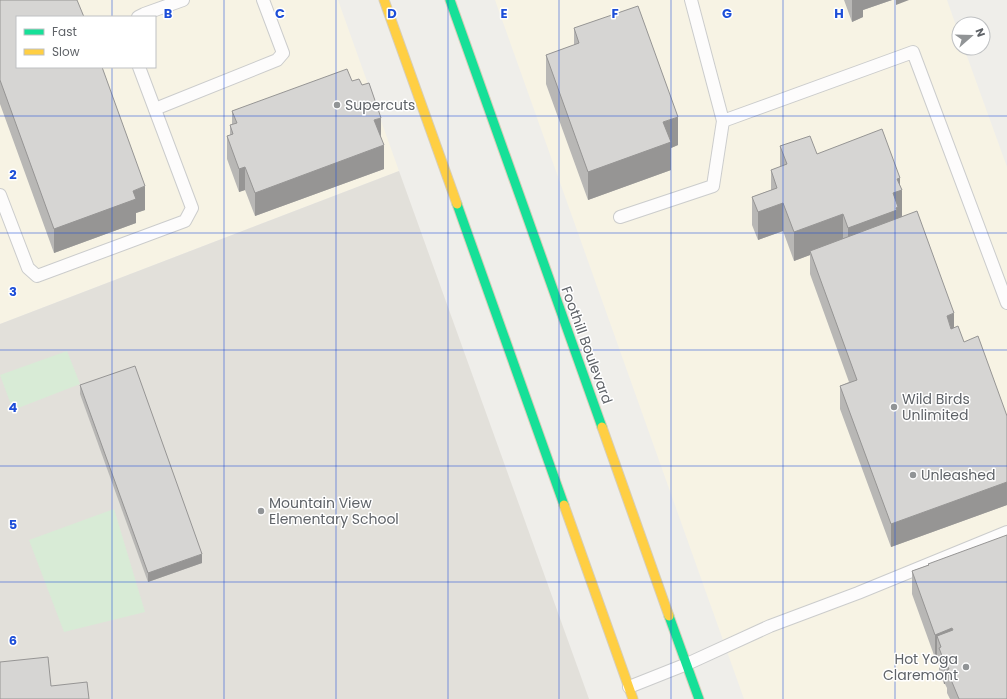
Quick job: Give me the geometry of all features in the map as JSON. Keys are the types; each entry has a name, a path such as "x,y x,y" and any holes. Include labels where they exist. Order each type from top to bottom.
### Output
{"main road":[{"path":"384,0 633,699"},
{"name":"Foothill Boulevard","path":"450,0 699,699"}],"lane":[{"path":"140,16 183,0"},
{"path":"155,109 278,60 283,53 263,0"},
{"path":"620,216 713,186 723,121 691,0"},
{"path":"723,121 913,52 1007,303"},
{"path":"0,195 28,268 37,276 185,221 192,208 139,68"},
{"path":"629,687 687,664 770,626 858,593 1007,532"}],"shaded area":[{"path":"0,0 338,0 399,171 0,324"},
{"path":"495,0 947,0 953,16 951,16 951,56 967,56 1007,167 1007,699 744,699"},
{"name":"Mountain View Elementary School","path":"399,171 589,699 0,699 0,324"}],"green space":[{"path":"67,351 80,384 13,410 0,375"},
{"path":"114,509 145,612 64,632 29,540"}],"building":[{"path":"0,0 77,0 84,16 16,16 16,68 102,68 145,186 133,191 136,199 54,229 0,80"},
{"path":"638,6 678,117 663,122 671,142 588,172 546,55 579,43 574,28"},
{"path":"347,69 352,81 359,79 362,85 369,83 381,118 374,120 384,145 255,193 245,167 239,169 227,136 233,134 230,125 237,123 232,111"},
{"path":"882,129 900,178 897,179 902,190 893,193 898,207 896,208 897,210 848,228 843,214 794,232 783,203 758,212 752,197 777,188 771,170 787,164 780,146 810,136 817,154"},
{"path":"917,211 954,313 947,316 951,329 958,326 964,342 978,336 1007,416 1007,482 891,524 840,386 857,380 810,251"},
{"path":"135,366 202,554 148,573 80,385"},
{"path":"1007,535 1007,699 959,699 947,670 949,669 939,648 941,647 937,636 953,630 952,628 935,635 912,571"},
{"path":"48,657 51,686 87,682 89,699 0,699 0,662"}],"traffic: fast":[{"path":"450,0 602,427"},
{"path":"457,204 564,505"},
{"path":"669,616 699,699"}],"traffic: slow":[{"path":"384,0 457,204"},
{"path":"602,427 669,616"},
{"path":"564,505 633,699"}],"place":[{"name":"Supercuts","path":"337,105"},
{"name":"Wild Birds Unlimited","path":"894,407"},
{"name":"Unleashed","path":"913,475"},
{"name":"Mountain View Elementary School","path":"261,511"},
{"name":"Hot Yoga Claremont","path":"966,667"}]}
